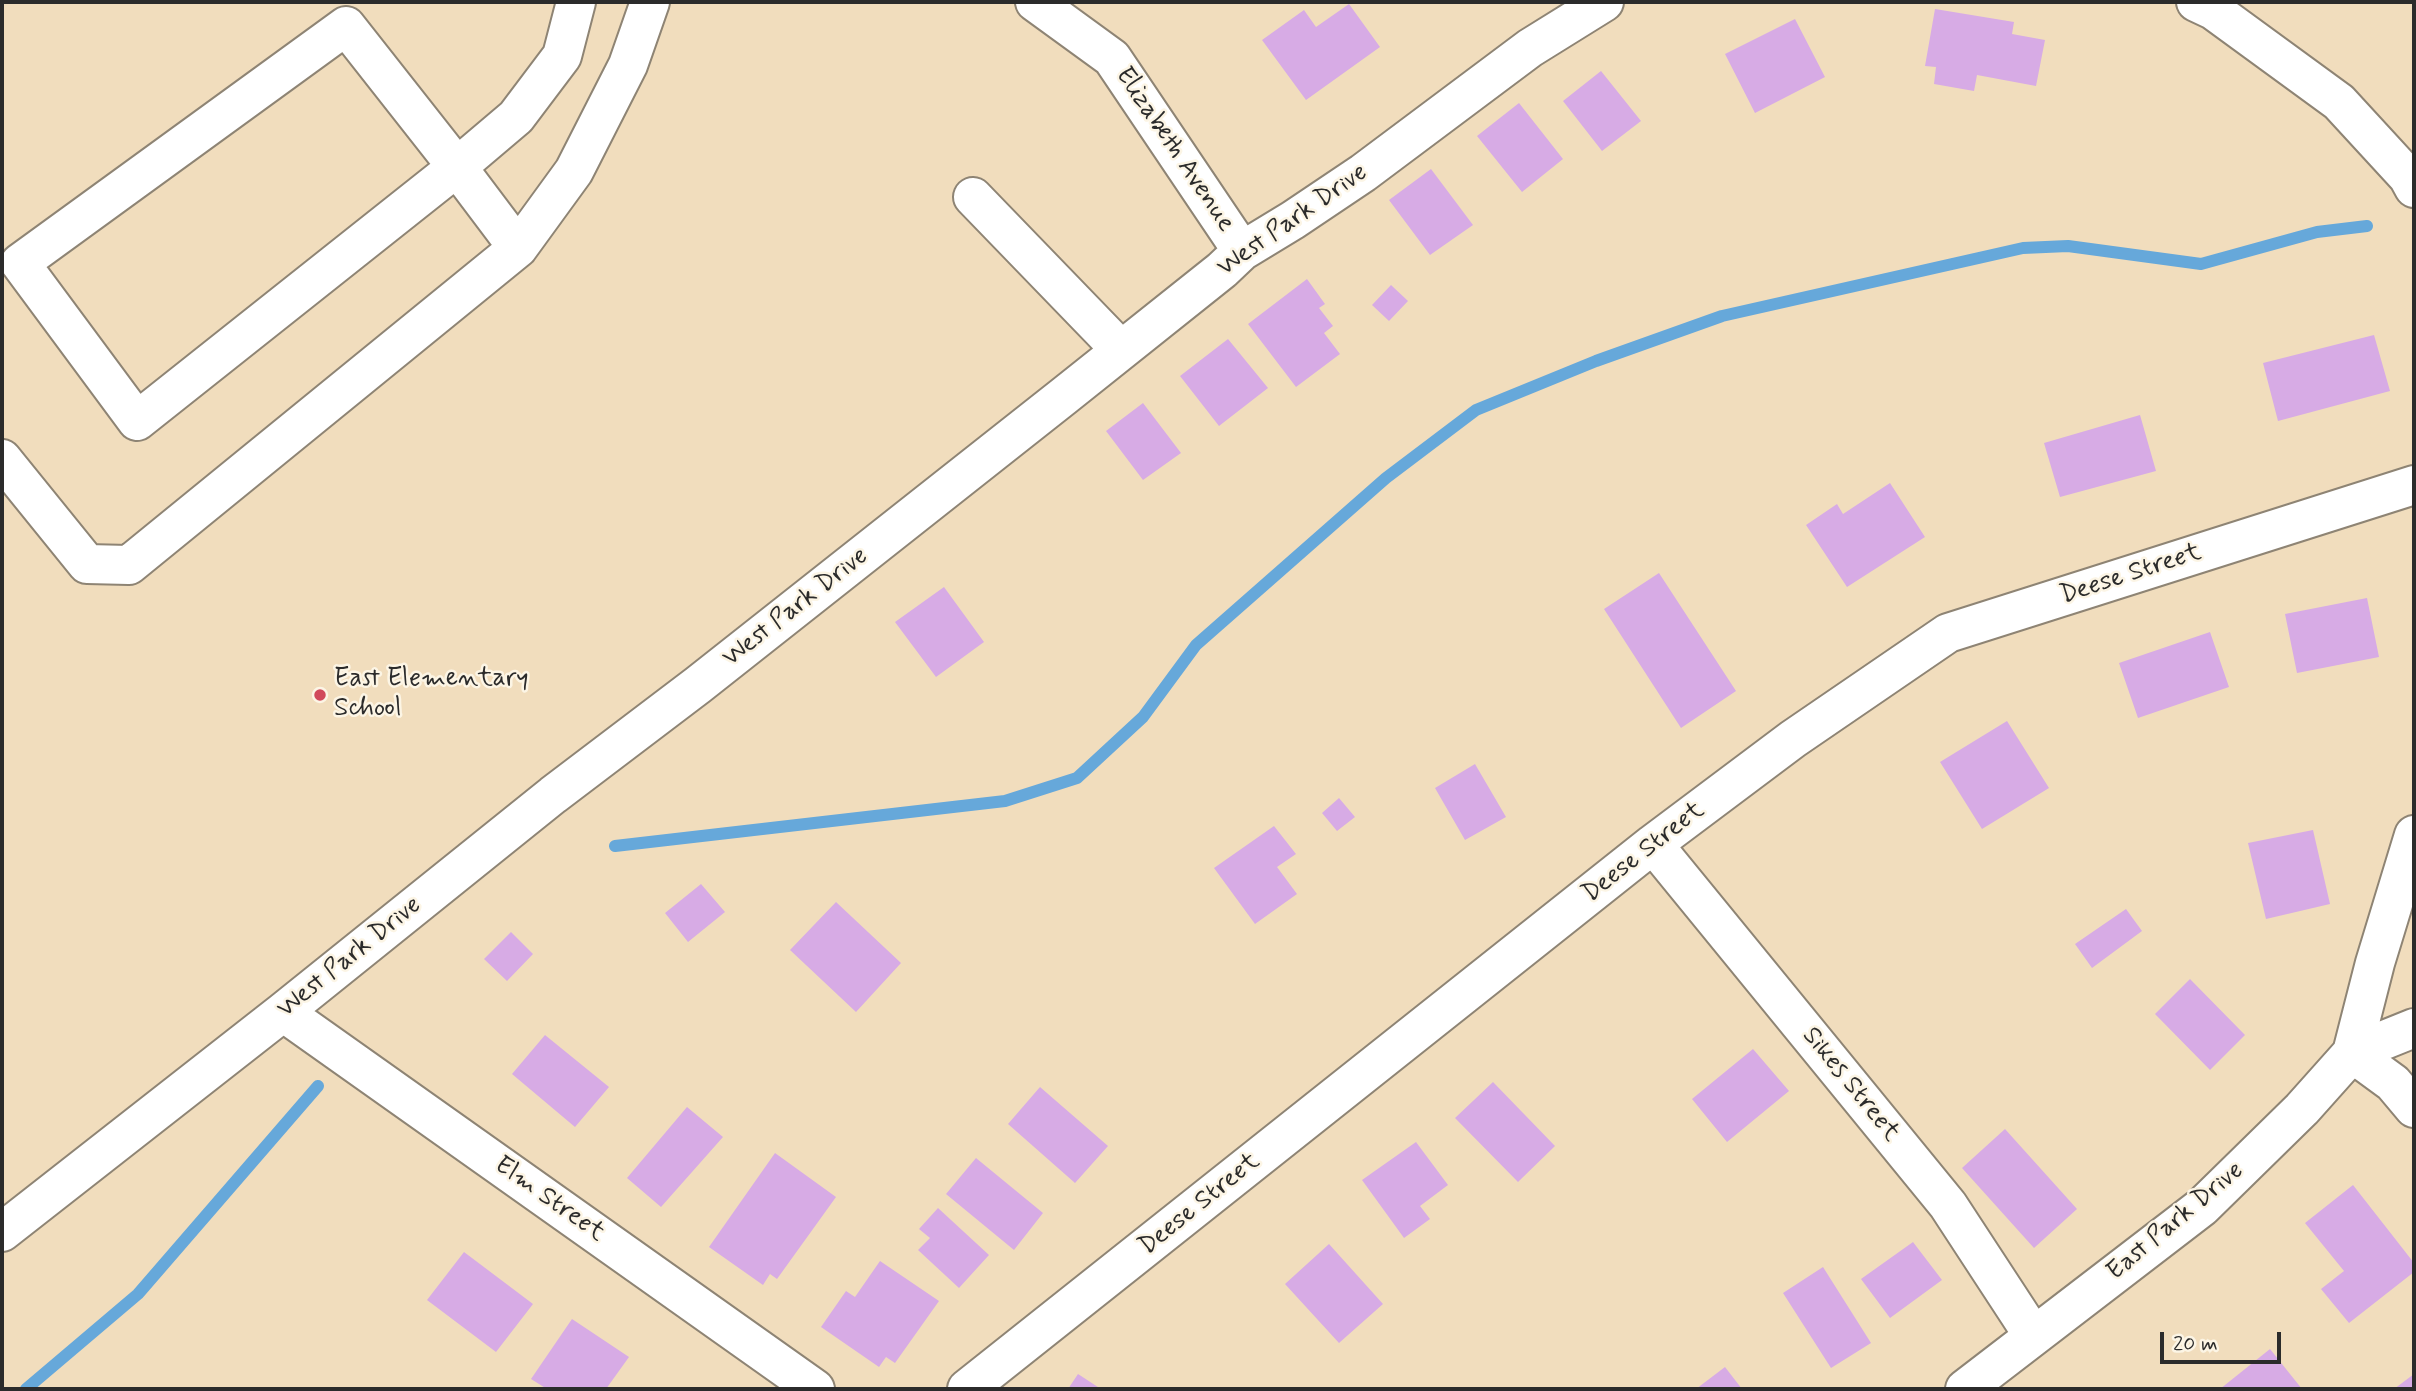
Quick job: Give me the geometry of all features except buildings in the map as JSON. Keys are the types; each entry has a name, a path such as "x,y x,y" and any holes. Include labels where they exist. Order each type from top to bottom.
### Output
{"street":[{"path":"518,248 457,167 346,26 20,263 137,421 457,167 516,117 562,56 576,2"},
{"path":"2,459 87,564 129,565 518,248 574,171 628,65 650,2"},
{"name":"Elizabeth Avenue","path":"1035,2 1112,58 1242,251"},
{"name":"West Park Drive","path":"2,1232 283,1012 553,795 698,685 1242,251 1363,173 1530,48 1604,2"},
{"path":"2196,2 2213,10 2339,102 2408,177 2414,188"},
{"path":"973,197 1121,350"},
{"name":"Deese Street","path":"967,1389 1653,845 1793,739 1948,633 2414,485"},
{"path":"2414,835 2375,963 2352,1053 2393,1083 2414,1108"},
{"name":"Sikes Street","path":"1653,845 1948,1205 2033,1335"},
{"name":"Elm Street","path":"283,1012 815,1389"},
{"name":"East Park Drive","path":"1976,1386 2033,1335 2202,1207 2302,1109 2352,1053 2414,1028"}],"waterway":[{"path":"615,846 1005,801 1077,778 1143,717 1196,645 1386,478 1476,410 1596,361 1722,316 2023,248 2068,246 2201,264 2317,232 2367,226"},
{"path":"26,1389 138,1294 318,1086"}],"place":[{"name":"East Elementary School","path":"320,695"}]}
